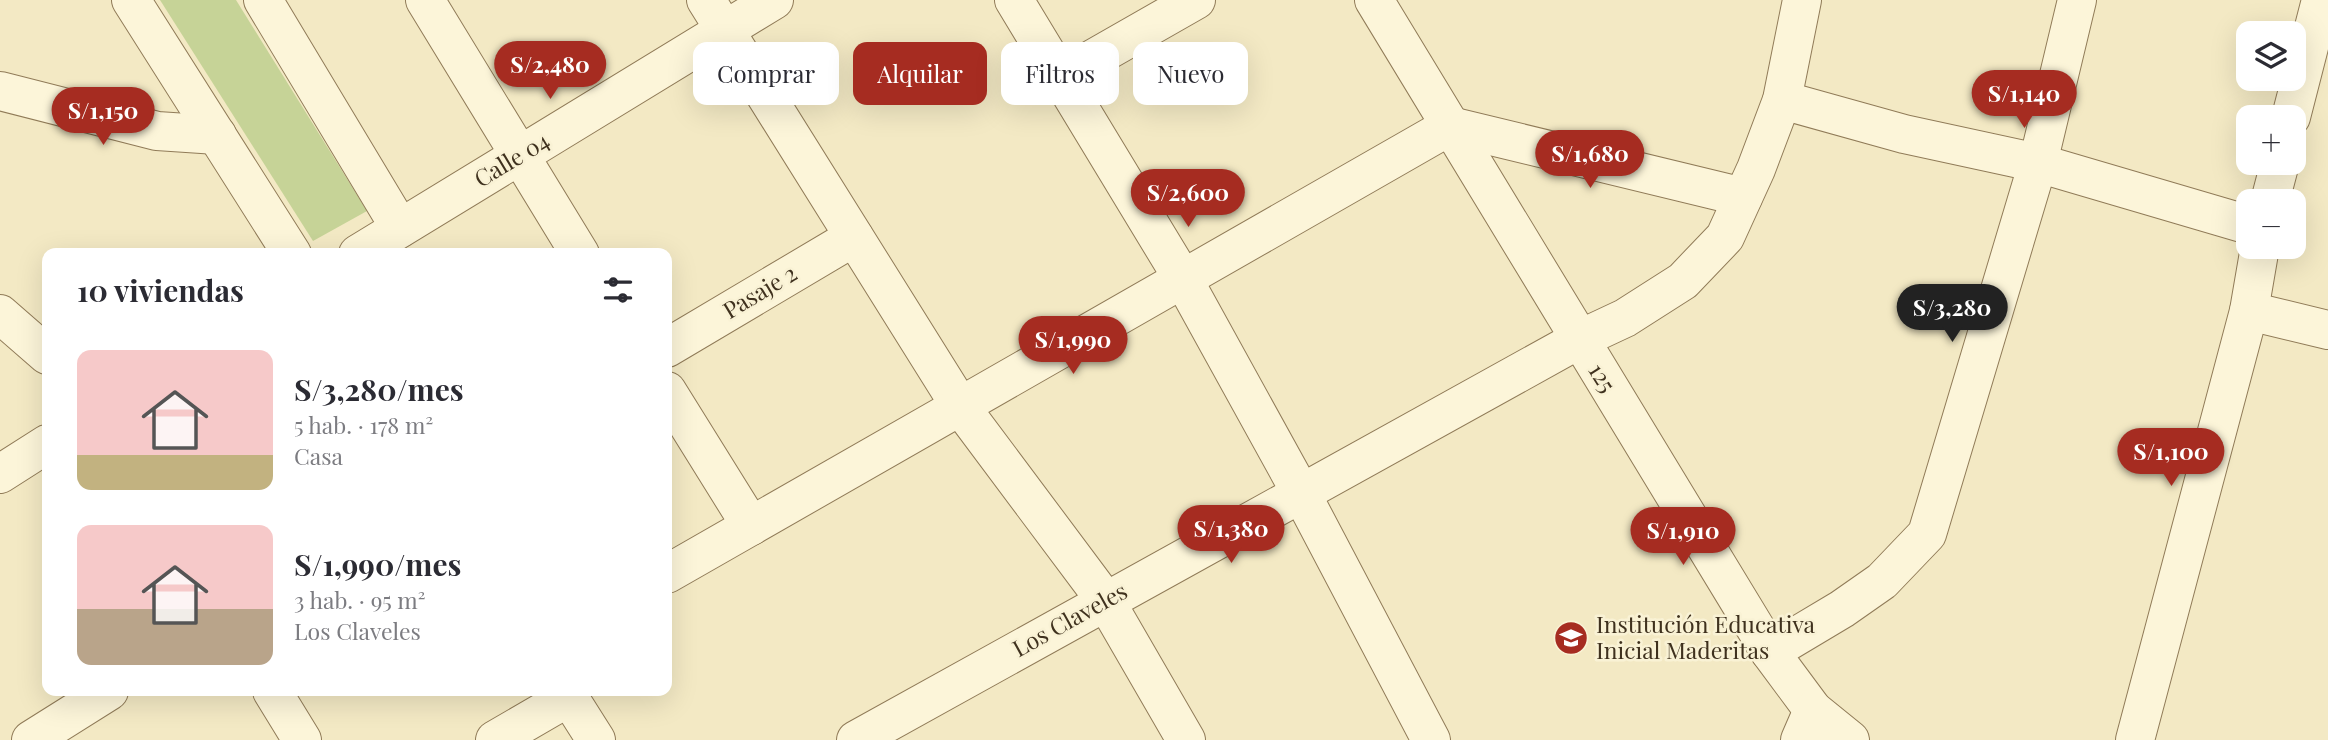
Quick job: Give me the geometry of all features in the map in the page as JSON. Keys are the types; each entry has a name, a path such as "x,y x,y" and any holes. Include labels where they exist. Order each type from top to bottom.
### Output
{"street":[{"path":"131,0 288,248"},
{"path":"263,0 400,228"},
{"path":"425,0 576,248"},
{"name":"Calle 04","path":"368,248 519,155 715,15 774,0"},
{"path":"1014,0 1040,42"},
{"path":"1119,44 1196,0"},
{"name":"125","path":"1374,0 1578,340 1770,652 1806,725 1850,740"},
{"name":"Los Claveles","path":"874,736 1105,600 1578,340 1625,318 1683,281 1725,237 1756,169 1782,100 1802,0"},
{"path":"1770,652 1842,609 1882,581 1927,534 2038,163 2077,0"},
{"path":"2294,105 2321,0"},
{"path":"715,15 960,406 1105,600 1186,740"},
{"path":"0,91 157,131 217,135"},
{"path":"1782,100 1904,134 2038,163 2236,221"},
{"path":"1078,105 1183,279 1431,740"},
{"path":"672,571 1450,126 1743,197"},
{"name":"Pasaje 2","path":"672,345 854,237"},
{"path":"2135,740 2249,311 2258,259"},
{"path":"2249,311 2328,330"},
{"path":"0,314 42,351"},
{"path":"672,399 751,526"},
{"path":"0,474 42,447"},
{"path":"32,740 101,696"},
{"path":"275,696 302,740"},
{"path":"495,740 564,696"},
{"path":"568,696 596,740"}],"green space":[{"path":"160,0 236,0 367,211 313,241"}],"place":[{"name":"Institución Educativa Inicial Maderitas","path":"1571,638"}]}
